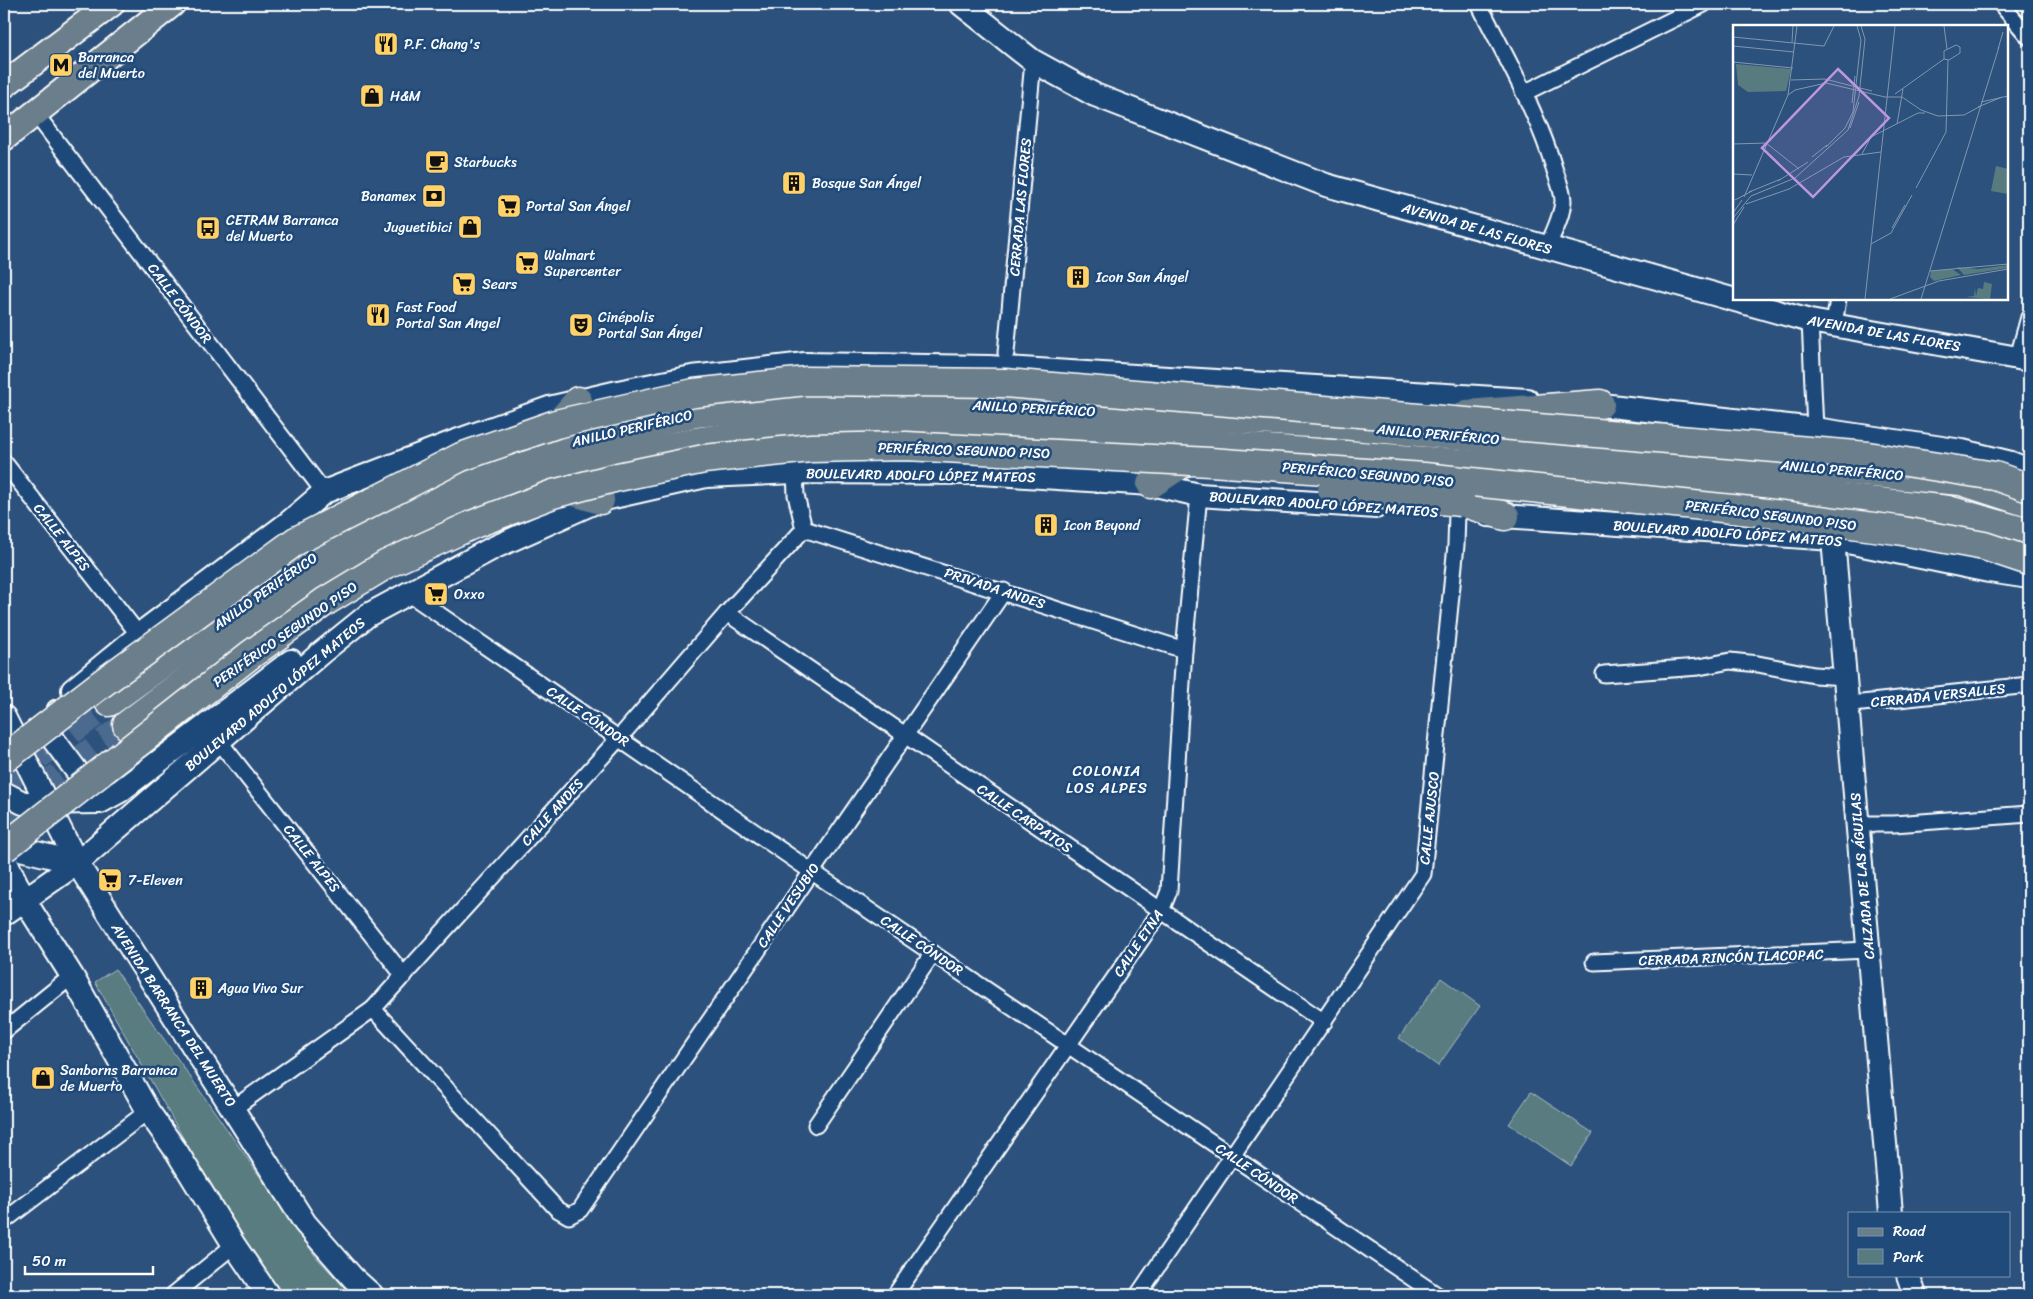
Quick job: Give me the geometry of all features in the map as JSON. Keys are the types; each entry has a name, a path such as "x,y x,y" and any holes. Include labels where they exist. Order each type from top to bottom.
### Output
{"highway":[{"path":"6,739 97,687 296,541 461,457 556,424 694,392 807,381 1005,384 1868,456 1995,476 2029,488"},
{"name":"ANILLO PERIFÉRICO","path":"127,725 316,583 357,557 532,466 559,444 695,413 809,401 1004,406 1330,424 1961,481 2029,503"},
{"path":"578,402 532,466 600,500"},
{"path":"1330,424 1600,404"},
{"name":"ANILLO PERIFÉRICO","path":"109,702 306,560 465,476 532,466 561,470 701,441 809,425 1003,429 1506,466 1790,492 1948,510 2029,532"},
{"path":"1151,484 1210,445"},
{"name":"PERIFÉRICO SEGUNDO PISO","path":"6,855 250,655 326,601 388,564 474,524 553,494 618,477 704,459 811,448 906,446 982,449 1424,477 1751,511 1898,530 1984,546 2029,561"},
{"path":"811,448 842,457 877,463 1158,475 1459,507 1506,516"}],"main road":[{"path":"4,85 111,4"},
{"path":"4,138 172,4"},
{"name":"AVENIDA DE LAS FLORES","path":"961,4 1033,61 1095,95 1326,185 1733,300"},
{"name":"AVENIDA DE LAS FLORES","path":"1734,300 1810,321 2023,358"},
{"path":"268,1295 234,1245 177,1152 148,1111 101,1031 72,976 25,901 6,855 13,798 6,739 63,697 324,492 456,441 549,408 692,377 806,364 989,367 1600,404 1815,429 1962,451 2011,463 2029,470"},
{"name":"BOULEVARD ADOLFO LÓPEZ MATEOS","path":"4,914 78,863 219,740 368,615 493,548 600,500 706,476 795,472 980,473 1151,484 1199,495 1459,507"},
{"name":"BOULEVARD ADOLFO LÓPEZ MATEOS","path":"1506,516 1833,539 1989,572 2029,577"},
{"name":"CALZADA DE LAS ÁGUILAS","path":"1833,539 1891,1212"},
{"path":"13,798 48,803 100,802 120,791 311,645 368,615"},
{"path":"63,697 50,735 100,802"},
{"name":"AVENIDA BARRANCA DEL MUERTO","path":"6,739 48,803 78,863 305,1223 353,1278 372,1295"},
{"path":"6,855 78,863"},
{"path":"1908,1276 1915,1295"}],"street":[{"path":"1479,4 1524,93 1549,150 1563,200 1561,215 1547,248"},
{"path":"1524,93 1704,4"},
{"path":"2001,4 2029,37"},
{"name":"CERRADA LAS FLORES","path":"1006,353 1033,61"},
{"name":"CALLE CÓNDOR","path":"35,113 324,492"},
{"path":"1834,325 1838,300"},
{"path":"2023,358 2029,317"},
{"path":"1810,321 1815,429"},
{"name":"CALLE ALPES","path":"4,462 140,635"},
{"path":"795,472 796,495 804,528"},
{"name":"CALLE ETNA","path":"895,1295 1161,910 1168,890 1184,650 1199,495"},
{"name":"CALLE AJUSCO","path":"1138,1295 1423,874 1459,507"},
{"name":"PRIVADA ANDES","path":"804,528 1184,650"},
{"name":"CALLE ANDES","path":"234,1108 373,1009 620,738 727,613 804,528"},
{"name":"CALLE VESUBIO","path":"373,1009 557,1209 569,1216 580,1210 1004,591"},
{"name":"CALLE CÓNDOR","path":"408,594 811,871 1437,1295"},
{"name":"CALLE CARPATOS","path":"727,613 1324,1022"},
{"path":"1604,674 1700,667 1730,661 1758,664 1814,675 1845,677"},
{"name":"CERRADA VERSALLES","path":"1847,703 2029,685"},
{"name":"CALLE ALPES","path":"219,740 404,976"},
{"path":"1857,824 1894,824 2029,814"},
{"name":"CERRADA RINCÓN TLACOPAC","path":"1594,962 1868,950"},
{"path":"816,1125 933,952"},
{"path":"4,1031 72,976"},
{"path":"4,1220 148,1111"},
{"path":"173,1295 234,1245"}],"green space":[{"path":"115,969 316,1257 352,1295 280,1295 242,1242 95,982"},
{"path":"1441,978 1480,1006 1438,1066 1399,1038"},
{"path":"1531,1092 1593,1133 1571,1166 1509,1124"}],"tunnel":[{"path":"4,781 109,702"},
{"path":"4,818 127,725"}],"place":[{"name":"P.F. Chang's","path":"386,44"},
{"name":"Barranca del Muerto","path":"61,65"},
{"name":"H&M","path":"372,96"},
{"name":"Starbucks","path":"437,162"},
{"name":"Bosque San Ángel","path":"794,183"},
{"name":"Banamex","path":"434,196"},
{"name":"Portal San Ángel","path":"509,206"},
{"name":"Juguetibici","path":"470,227"},
{"name":"CETRAM Barranca del Muerto","path":"208,228"},
{"name":"Walmart Supercenter","path":"527,263"},
{"name":"Icon San Ángel","path":"1078,277"},
{"name":"Sears","path":"464,284"},
{"name":"Fast Food Portal San Angel","path":"378,315"},
{"name":"Cinépolis Portal San Ángel","path":"581,325"},
{"name":"Icon Beyond","path":"1046,525"},
{"name":"Oxxo","path":"436,594"},
{"name":"7-Eleven","path":"110,880"},
{"name":"Agua Viva Sur","path":"201,988"},
{"name":"Sanborns Barranca de Muerto","path":"43,1078"}],"district":[{"name":"COLONIA LOS ALPES","path":"1107,780"}]}
